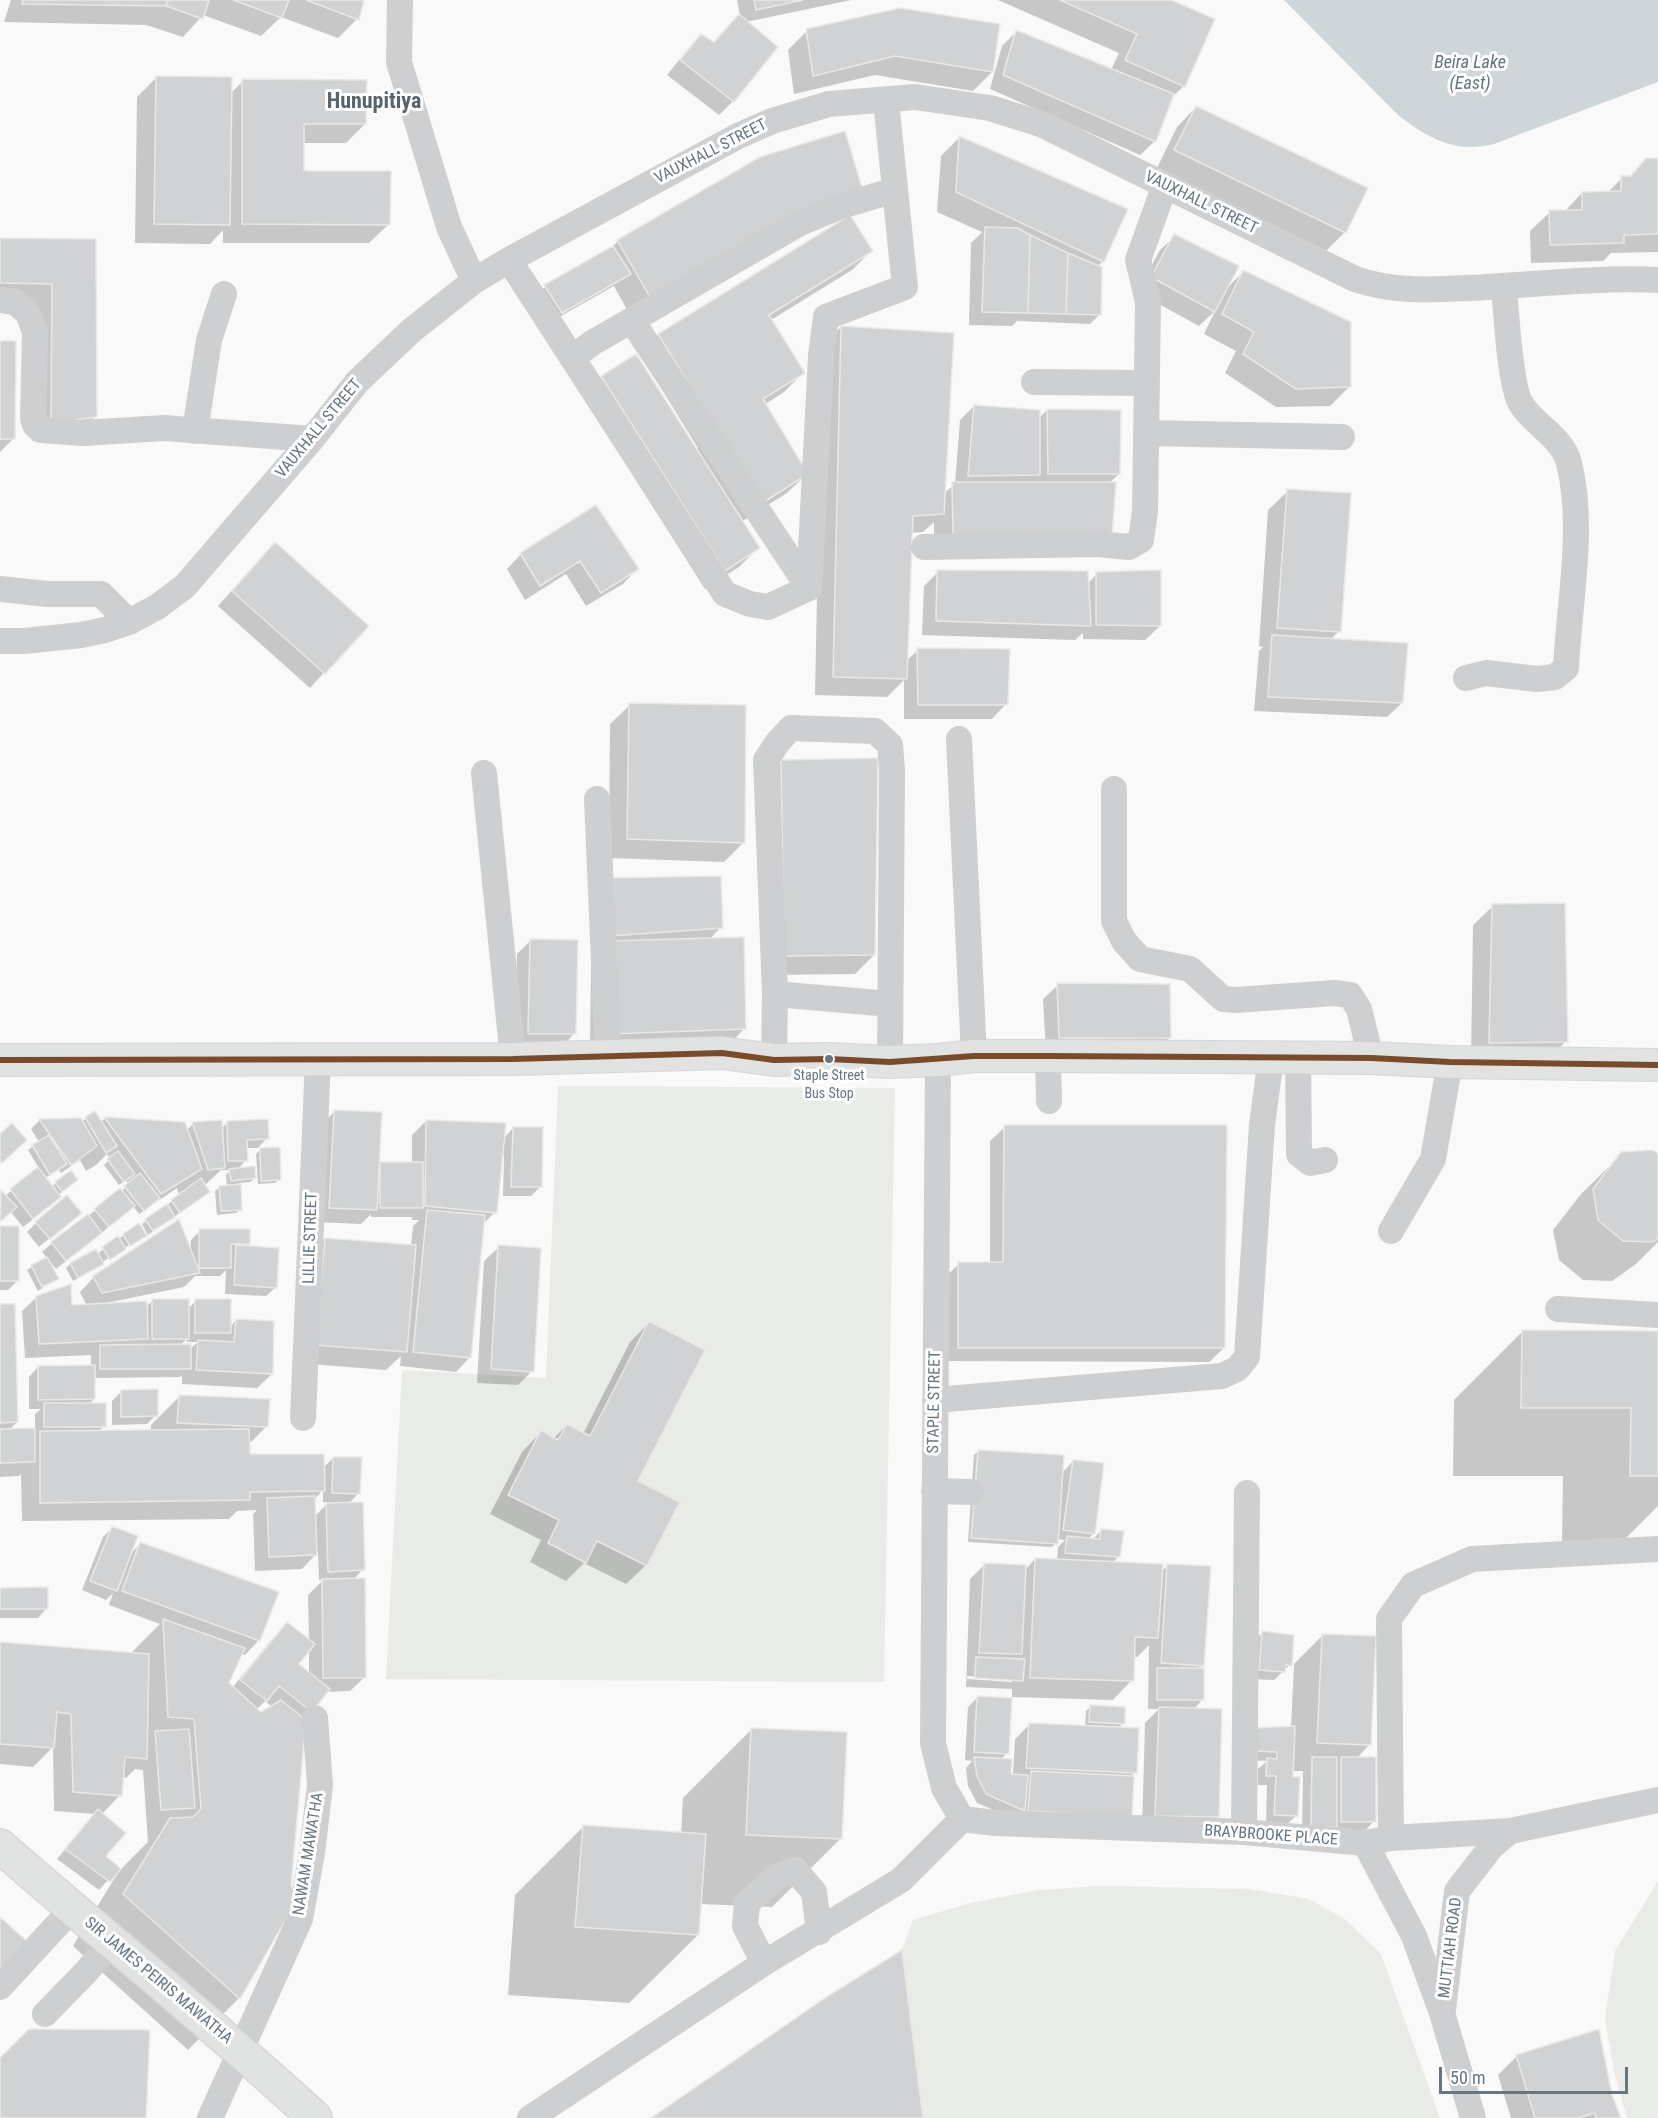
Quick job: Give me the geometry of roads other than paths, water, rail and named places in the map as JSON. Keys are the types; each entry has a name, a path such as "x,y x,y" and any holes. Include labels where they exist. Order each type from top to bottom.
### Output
{"highway":[{"name":"SIR JAMES PEIRIS MAWATHA","path":"0,1846 240,2049 315,2118"}],"main road":[{"path":"0,1060 513,1059 722,1053 774,1060 829,1059 891,1062 974,1056 1048,1056 1371,1058 1450,1062 1658,1065"}],"street":[{"path":"400,0 399,62 449,227 474,281"},
{"name":"VAUXHALL STREET","path":"0,641 81,635 129,622 158,606 185,586 312,440 357,382 412,330 474,281 738,136 772,121 830,104 915,97 990,108 1041,124 1355,279 1370,284 1409,291 1615,278 1658,280"},
{"path":"809,588 826,317 905,287 886,101"},
{"path":"924,547 1098,544 1129,547 1141,540 1144,528 1148,302 1138,260 1165,185"},
{"path":"574,357 592,343 800,223 841,206 895,190"},
{"path":"509,260 574,357 725,594 750,604 768,607 809,588"},
{"path":"1466,678 1486,673 1537,679 1555,677 1566,668 1575,568 1576,525 1569,460 1555,438 1534,421 1519,401 1512,365 1504,286"},
{"path":"195,431 209,340 224,294"},
{"path":"0,300 15,302 28,313 35,332 33,418 35,425 41,430 83,433 164,428 312,440"},
{"path":"632,321 809,588"},
{"path":"1034,382 1146,383"},
{"path":"1146,433 1342,437"},
{"path":"0,589 47,594 100,594 129,622"},
{"path":"774,1060 775,994 766,760 791,728 875,731 890,745 892,770 891,1062"},
{"path":"959,739 974,1056"},
{"path":"484,773 513,1059"},
{"path":"1114,789 1114,921 1124,941 1140,959 1190,969 1223,999 1334,993 1350,995 1359,1009 1371,1058"},
{"path":"597,799 608,1057"},
{"path":"775,994 890,1004"},
{"path":"1048,1056 1049,1101"},
{"name":"LILLIE STREET","path":"303,1418 318,1058"},
{"path":"1285,1058 1299,1154 1311,1163 1325,1160"},
{"path":"935,1400 1222,1376 1237,1369 1247,1357 1262,1125 1285,1058"},
{"name":"STAPLE STREET","path":"938,1060 933,1743 944,1788 962,1819"},
{"path":"1391,1231 1433,1159 1450,1062"},
{"path":"1558,1309 1658,1315"},
{"path":"934,1491 971,1492"},
{"path":"1244,1832 1247,1492"},
{"path":"1390,1838 1389,1618 1413,1585 1472,1559 1658,1549"},
{"name":"NAWAM MAWATHA","path":"210,2118 300,1919 312,1853 320,1785 315,1718"},
{"name":"BRAYBROOKE PLACE","path":"962,1819 995,1823 1244,1832 1365,1843 1390,1838 1510,1831 1658,1800"},
{"path":"530,2118 764,1963 819,1932 901,1880 962,1819"},
{"name":"MUTTIAH ROAD","path":"1442,2013 1457,1891 1492,1846 1510,1831"},
{"name":"MUTTIAH ROAD","path":"1365,1843 1414,1936 1442,2013 1473,2118"},
{"path":"764,1963 745,1926 747,1903 778,1876 795,1870 814,1892 819,1932"},
{"path":"0,1987 72,1909"},
{"path":"45,2014 86,1972 111,1942"}],"water":[{"name":"Beira Lake (East)","path":"1284,0 1658,0 1658,82 1494,144 1480,147 1454,145 1431,137 1398,115"}],"place":[{"name":"Staple Street Bus Stop","path":"829,1059"}],"district":[{"name":"Hunupitiya","path":"374,102"}]}
